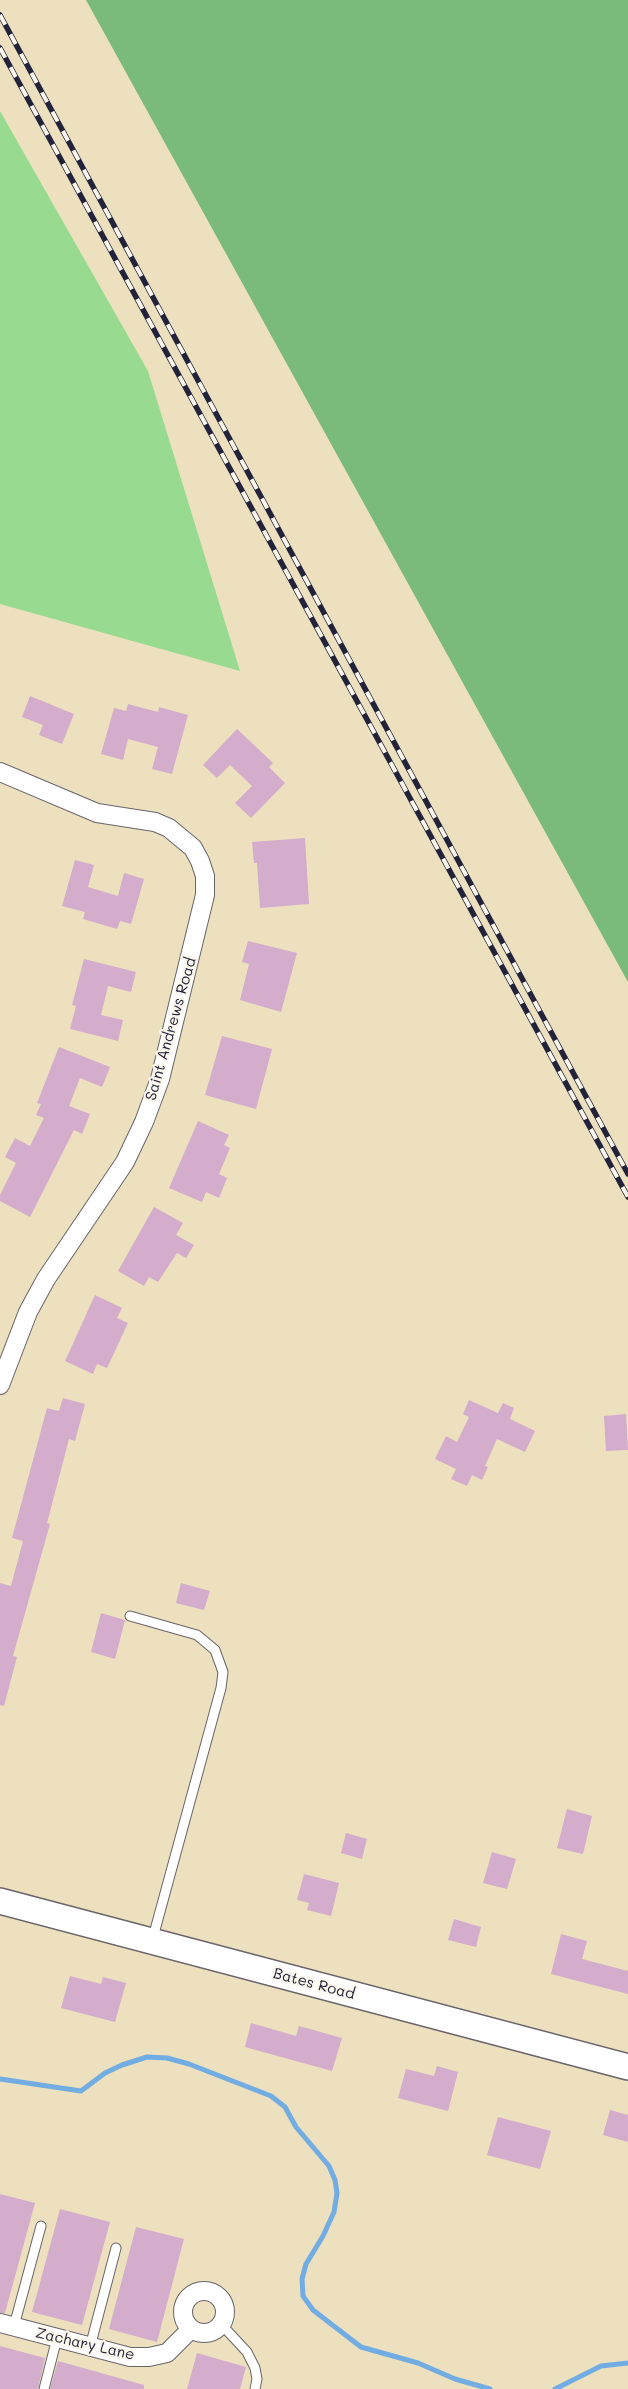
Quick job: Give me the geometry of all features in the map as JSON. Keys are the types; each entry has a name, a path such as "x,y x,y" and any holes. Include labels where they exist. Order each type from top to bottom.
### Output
{"street":[{"name":"Saint Andrews Road","path":"0,772 97,813 155,822 169,828 188,842 200,861 205,876 205,895 160,1079 144,1122 124,1162 46,1279 28,1312 0,1385"},
{"name":"Bates Road","path":"1,1905 152,1941 628,2067"},
{"path":"201,2291 215,2294 220,2299 225,2311 221,2324 210,2332 197,2332 191,2329 186,2324 182,2310 188,2297 201,2291"},
{"name":"Zachary Lane","path":"7,2325 130,2357 149,2357 167,2353 191,2329"}],"lane":[{"path":"130,1616 197,1635 215,1650 223,1672 221,1688 152,1941"},
{"path":"7,2325 41,2226"},
{"path":"90,2347 116,2248"},
{"path":"221,2324 247,2352 255,2368 257,2379 255,2389"},
{"path":"44,2389 57,2338"}],"green space":[{"path":"86,0 628,0 628,982"},
{"path":"0,111 148,371 240,671 0,604"}],"building":[{"path":"30,696 74,714 62,744 39,735 43,725 22,717"},
{"path":"128,704 158,712 159,707 188,715 172,774 152,769 158,747 128,739 123,760 101,754 114,708 126,711"},
{"path":"237,729 273,763 269,767 285,783 251,818 235,803 252,786 230,765 217,778 203,765"},
{"path":"305,838 309,904 260,908 257,863 254,863 252,842"},
{"path":"75,860 94,865 88,887 118,896 124,873 144,879 131,924 120,921 117,929 83,919 85,912 62,906"},
{"path":"248,941 297,953 281,1012 240,1000 249,964 242,962"},
{"path":"84,959 136,972 131,992 108,986 101,1015 123,1020 118,1041 70,1029 76,1006 72,1005"},
{"path":"222,1036 272,1049 256,1109 205,1095"},
{"path":"59,1047 110,1067 102,1087 80,1078 69,1106 90,1114 82,1134 74,1130 30,1217 0,1201 0,1195 16,1163 5,1157 15,1138 30,1146 44,1118 36,1115 41,1104 37,1103"},
{"path":"198,1121 229,1135 224,1145 230,1148 219,1174 227,1178 219,1198 206,1192 202,1202 169,1188"},
{"path":"154,1207 183,1223 176,1235 194,1245 186,1258 177,1253 158,1282 149,1277 144,1286 118,1271"},
{"path":"95,1295 122,1308 117,1318 128,1323 107,1368 97,1364 93,1374 65,1361"},
{"path":"63,1398 85,1404 75,1441 69,1439 47,1523 50,1524 13,1656 17,1657 4,1706 0,1705 0,1583 11,1586 23,1541 12,1538 47,1408 59,1411"},
{"path":"469,1400 498,1413 503,1403 514,1408 510,1419 535,1431 525,1452 497,1439 485,1466 488,1467 482,1480 472,1475 467,1486 451,1479 456,1469 435,1459 446,1436 457,1442 469,1417 463,1414"},
{"path":"626,1414 628,1450 606,1451 604,1416"},
{"path":"181,1583 210,1591 204,1610 176,1603"},
{"path":"101,1613 125,1620 115,1659 91,1652"},
{"path":"567,1809 592,1816 583,1854 557,1848"},
{"path":"346,1833 367,1839 362,1859 341,1853"},
{"path":"492,1852 516,1859 507,1889 483,1883"},
{"path":"304,1874 339,1883 331,1916 307,1910 309,1903 297,1900"},
{"path":"454,1919 481,1927 476,1947 448,1940"},
{"path":"561,1934 587,1941 582,1959 628,1971 628,1994 551,1974"},
{"path":"70,1976 101,1984 103,1977 126,1983 115,2022 61,2008"},
{"path":"251,2023 296,2036 299,2026 342,2038 332,2071 245,2047"},
{"path":"437,2066 458,2072 448,2111 398,2098 406,2069 434,2076"},
{"path":"610,2110 628,2115 628,2142 603,2135"},
{"path":"498,2117 551,2131 540,2169 487,2155"},
{"path":"0,2194 35,2203 5,2313 0,2313"},
{"path":"60,2209 110,2222 82,2325 32,2312"},
{"path":"136,2227 184,2239 157,2342 109,2329"},
{"path":"0,2346 45,2358 38,2389 0,2389"},
{"path":"197,2353 246,2367 240,2389 187,2389"},
{"path":"58,2361 144,2385 144,2389 50,2389"}],"waterway":[{"path":"0,2079 81,2091 105,2073 122,2065 147,2057 167,2058 189,2064 271,2096 285,2107 296,2127 329,2166 335,2180 337,2193 334,2212 323,2236 306,2264 302,2279 303,2296 313,2310 361,2347 418,2363 455,2379 490,2389"},
{"path":"555,2389 601,2366 628,2363"}],"railway":[{"path":"0,15 628,1174"},
{"path":"0,48 628,1197"}]}
